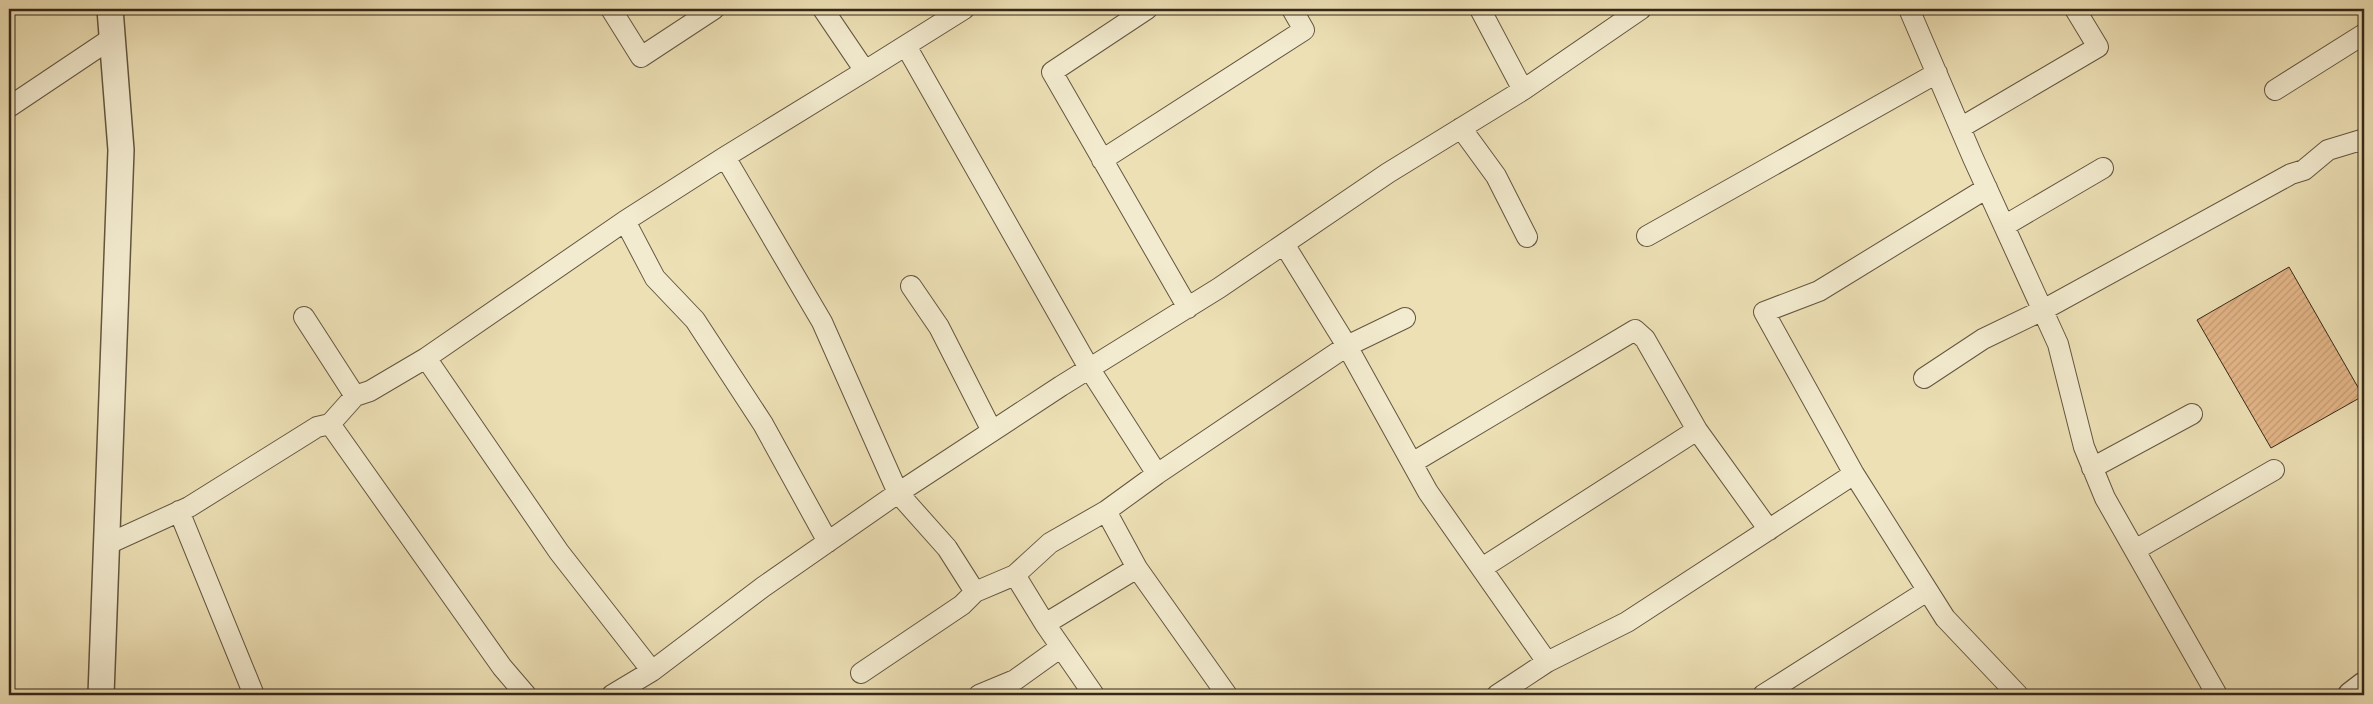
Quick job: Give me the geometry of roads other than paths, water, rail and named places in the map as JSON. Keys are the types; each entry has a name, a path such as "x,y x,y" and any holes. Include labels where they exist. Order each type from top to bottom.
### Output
{"street":[{"path":"101,695 121,150 110,9"},
{"path":"611,9 641,57 714,9"},
{"path":"823,9 865,72"},
{"path":"108,544 179,512 317,427 330,424 355,396 370,391 426,358 625,221 725,156 865,72 964,9"},
{"path":"1147,9 1052,72 1188,308"},
{"path":"1102,160 1304,30 1292,9"},
{"path":"1480,9 1523,90"},
{"path":"612,695 652,671 762,587 898,493 1089,368 1188,308 1388,173 1523,90 1641,9"},
{"path":"1909,9 1960,128 2058,344 2084,447 2105,498 2218,695"},
{"path":"1960,128 2098,47 2074,9"},
{"path":"2275,90 2364,34"},
{"path":"9,107 112,38"},
{"path":"906,46 1089,368 1156,474"},
{"path":"1648,236 1937,73"},
{"path":"1461,128 1496,176 1527,237"},
{"path":"1924,378 1983,339 2043,310 2291,174 2304,170 2328,150 2361,140 2364,144"},
{"path":"725,156 822,322 898,493 947,548 974,592"},
{"path":"2004,226 2103,168"},
{"path":"1987,188 1818,291 1764,312 1854,474 1927,591 1945,618 2018,695"},
{"path":"625,221 655,278 695,320 763,424 828,542"},
{"path":"1284,244 1348,346 1428,492 1547,662"},
{"path":"910,286 939,327 992,431"},
{"path":"304,317 355,396"},
{"path":"861,673 962,605 974,592 1014,575 1050,542 1106,511 1156,474 1348,346 1405,318"},
{"path":"1412,463 1635,330 1645,339 1697,430 1769,530"},
{"path":"426,358 559,552 652,671"},
{"path":"2092,468 2192,414"},
{"path":"330,424 502,667 526,695"},
{"path":"1482,568 1697,430"},
{"path":"2135,550 2274,470"},
{"path":"1497,695 1547,662 1627,622 1854,474"},
{"path":"1106,511 1137,568 1227,695"},
{"path":"179,512 254,695"},
{"path":"1045,624 1137,568"},
{"path":"1014,575 1094,695"},
{"path":"1763,695 1927,591"},
{"path":"979,695 1015,680 1061,647"},
{"path":"2351,695 2364,685"}]}
